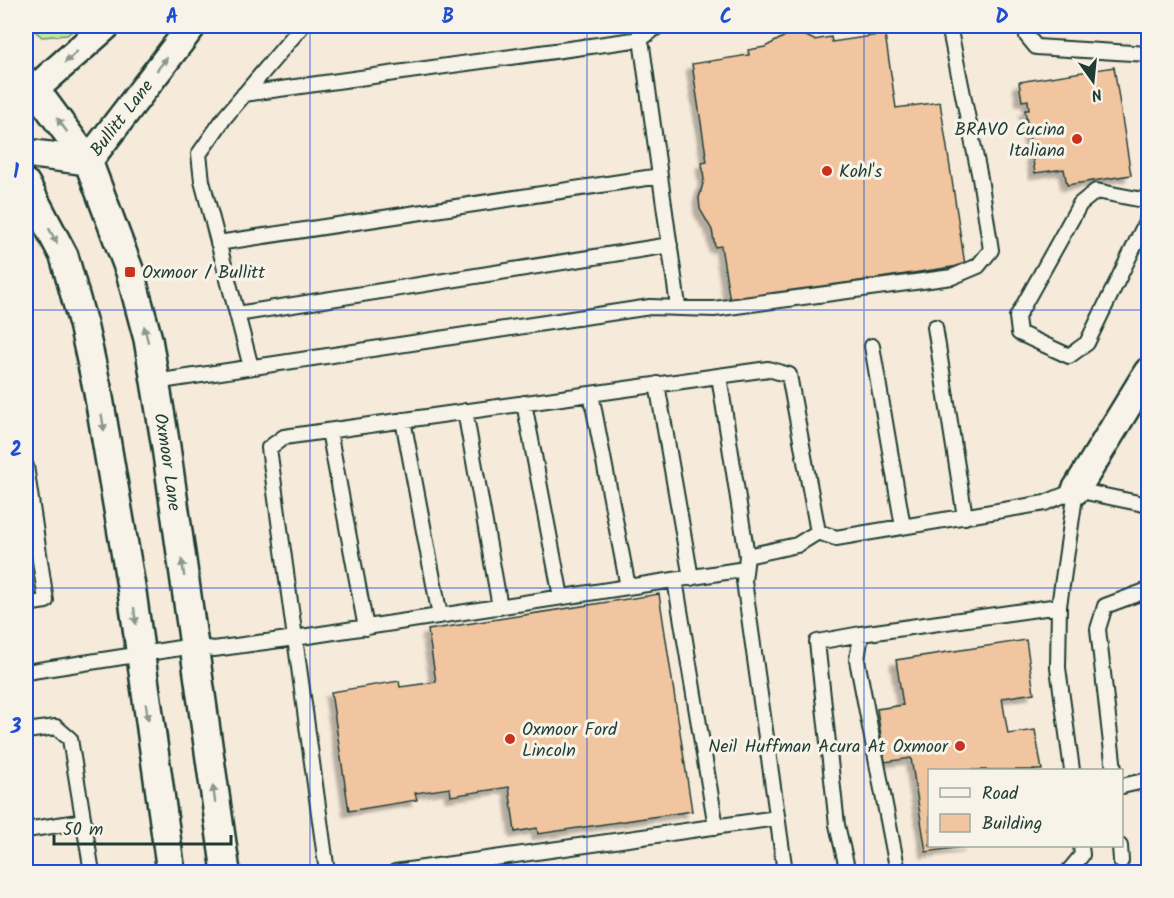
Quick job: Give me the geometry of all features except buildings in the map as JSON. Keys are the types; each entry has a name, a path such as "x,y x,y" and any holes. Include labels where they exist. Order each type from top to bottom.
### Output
{"street":[{"path":"29,90 106,26"},
{"name":"Bullitt Lane","path":"26,153 88,161 192,26"},
{"name":"Oxmoor Lane","path":"29,90 88,161 130,272 148,339 226,873"},
{"path":"26,184 64,256 83,324 104,427 140,654 171,873"},
{"path":"1076,490 1149,372"}],"lane":[{"path":"252,367 202,182 199,154 243,94 302,26"},
{"path":"243,94 640,32 658,26"},
{"path":"155,382 650,307 678,306 714,309 951,277 978,266 991,250 980,178 949,26"},
{"path":"1026,26 1027,36 1036,47 1149,54"},
{"path":"640,32 678,306"},
{"path":"219,243 660,176"},
{"path":"1149,201 1096,191 1080,204 1017,317 1019,333 1069,356 1087,343 1149,218"},
{"path":"237,314 670,245"},
{"path":"935,327 965,516"},
{"path":"872,346 903,526"},
{"path":"327,873 269,448 284,437 768,369 789,375 818,532"},
{"path":"720,376 746,562 744,581 785,873"},
{"path":"657,384 691,578"},
{"path":"591,394 628,587"},
{"path":"524,403 561,597"},
{"path":"465,411 500,607"},
{"path":"404,420 440,616"},
{"path":"329,431 366,628"},
{"path":"26,467 31,535 46,601 26,604"},
{"path":"26,672 194,646 214,649 366,628 691,578 796,544 818,532 836,538 1046,503 1076,490 1149,505"},
{"path":"1072,769 1058,668 1059,606 1076,490"},
{"path":"675,580 716,826"},
{"path":"1114,769 1098,629 1105,606 1149,590"},
{"path":"848,873 837,825 817,642 1059,606"},
{"path":"861,634 857,660 898,873"},
{"path":"26,731 56,727 70,739 92,873"},
{"path":"1123,786 1149,780"},
{"path":"394,873 777,818"},
{"path":"26,830 84,821"},
{"path":"1068,873 1082,855 1081,847"},
{"path":"1120,847 1121,861"}],"green space":[{"path":"29,26 78,26 67,35 42,37"}],"place":[{"name":"BRAVO Cucina Italiana","path":"1077,139"},
{"name":"Kohl's","path":"827,171"},
{"name":"Oxmoor / Bullitt","path":"130,272"},
{"name":"Oxmoor Ford Lincoln","path":"510,739"},
{"name":"Neil Huffman Acura At Oxmoor","path":"960,746"}]}
